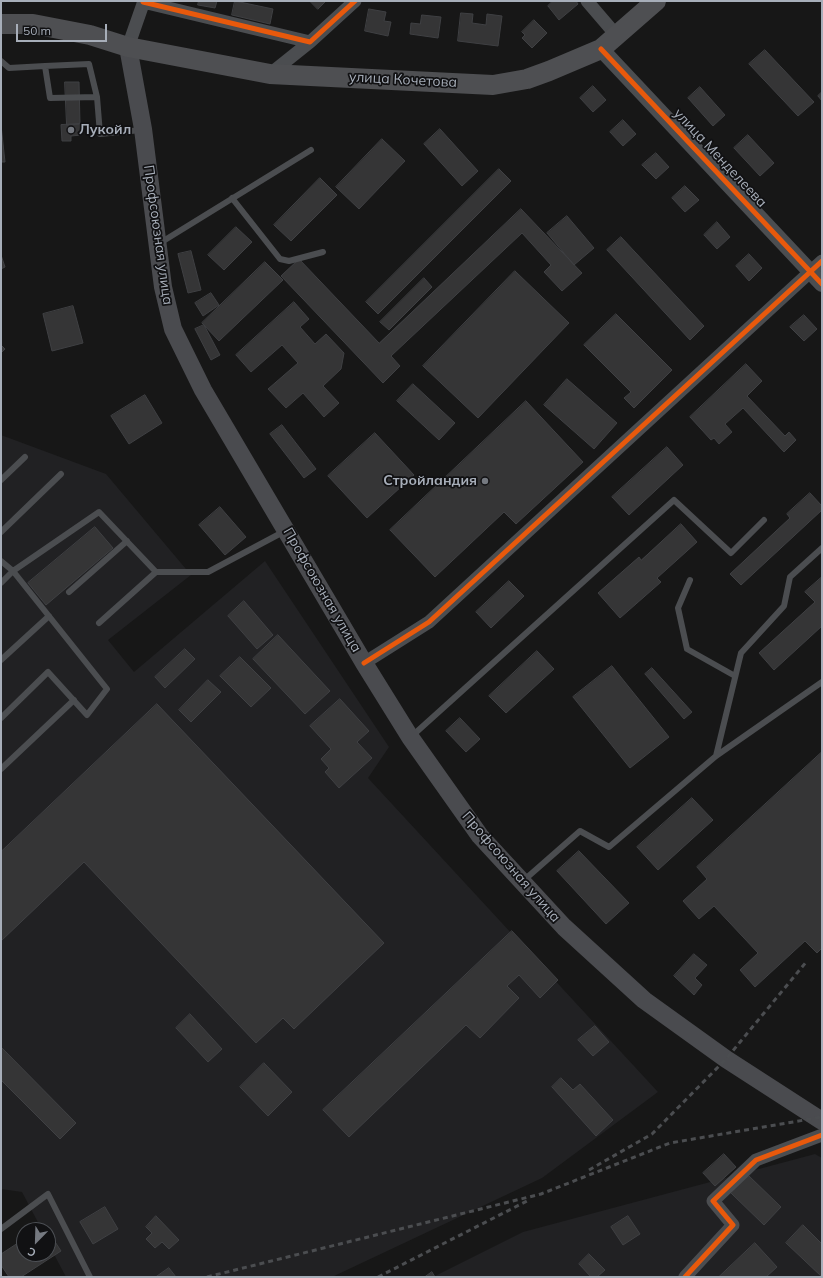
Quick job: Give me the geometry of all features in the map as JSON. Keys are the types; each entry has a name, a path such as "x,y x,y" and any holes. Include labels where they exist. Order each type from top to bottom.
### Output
{"main road":[{"name":"улица Кочетова","path":"128,47 270,74 493,85 534,76 601,49 656,1"},
{"path":"1,24 40,26 90,35 128,47"},
{"name":"Профсоюзная улица","path":"128,47 143,129 163,287 174,329 203,390 364,663 410,737 480,836 564,927 644,1000 726,1059 822,1121"}],"street":[{"path":"128,47 144,1 310,42"},
{"path":"270,74 310,42 355,1"},
{"path":"587,1 617,36"},
{"name":"улица Менделеева","path":"601,49 816,266 822,284"},
{"path":"364,663 429,622 816,266"},
{"path":"685,1277 733,1225 713,1201 756,1160 822,1135"}],"lane":[{"path":"1,61 9,68 89,64 97,97 100,134 143,129"},
{"path":"45,66 50,98 97,97"},
{"path":"157,244 311,150"},
{"path":"232,198 280,259 289,261 323,252"},
{"path":"1,480 25,458"},
{"path":"1,532 61,474"},
{"path":"410,737 674,500 731,553 764,520"},
{"path":"1,583 13,571 99,512 156,572"},
{"path":"99,622 156,572 208,572 286,530"},
{"path":"69,592 127,541"},
{"path":"716,756 741,653 784,606 790,577 822,548"},
{"path":"1,561 13,571 107,689 87,715 48,672 1,718"},
{"path":"690,580 678,608 687,649 736,676"},
{"path":"1,660 49,616"},
{"path":"522,882 580,831 609,847 716,756 822,682"},
{"path":"1,769 74,700"},
{"path":"1,1230 48,1194 90,1277"}],"shaded area":[{"path":"1,435 106,474 191,575 108,640 134,672 265,561 389,747 368,778 658,1092 542,1178 332,1277 66,1277 56,1258 56,1222 38,1222 22,1192 1,1189"},
{"path":"815,1154 822,1158 822,1277 433,1277 523,1232"}],"building":[{"path":"199,1 217,1 215,8 198,5"},
{"path":"235,1 273,9 270,24 232,15"},
{"path":"310,1 326,1 318,9"},
{"path":"553,1 576,1 578,4 559,20 548,6"},
{"path":"369,9 386,12 384,21 391,22 388,36 365,31"},
{"path":"461,13 473,14 472,23 486,25 487,14 502,16 498,46 458,41"},
{"path":"422,15 441,17 438,38 410,34 411,23 420,24"},
{"path":"534,20 547,33 532,48 522,38 525,35 522,32"},
{"path":"765,50 814,102 798,116 749,64"},
{"path":"65,82 79,82 80,124 67,125"},
{"path":"593,86 606,100 593,112 580,98"},
{"path":"700,87 725,115 713,126 688,98"},
{"path":"822,92 822,101 818,96"},
{"path":"623,120 636,134 623,146 610,132"},
{"name":"Лукойл","path":"80,124 81,135 71,136 71,141 62,141 61,125"},
{"path":"1,125 5,162 1,162"},
{"path":"440,129 478,171 462,186 424,144"},
{"path":"748,135 774,163 760,176 734,148"},
{"path":"382,139 405,161 359,209 336,187"},
{"path":"656,153 669,167 656,179 642,165"},
{"path":"499,169 511,181 378,314 366,302"},
{"path":"320,178 337,195 291,241 274,225"},
{"path":"685,186 699,200 685,212 672,198"},
{"path":"521,209 582,273 562,291 544,272 551,265 522,233 391,356 400,366 383,383 281,276 299,259 379,343"},
{"path":"567,216 594,248 574,265 547,233"},
{"path":"717,222 730,237 717,249 704,235"},
{"path":"236,227 252,242 224,270 208,255"},
{"path":"621,237 704,326 690,340 607,250"},
{"path":"191,251 201,290 188,293 178,254"},
{"path":"749,254 762,268 749,281 736,266"},
{"path":"1,255 5,267 1,269"},
{"path":"265,262 283,280 219,341 202,323"},
{"path":"515,271 569,323 478,418 423,366"},
{"path":"424,278 432,287 389,330 380,322"},
{"path":"211,293 219,305 203,316 195,303"},
{"path":"294,302 309,319 300,327 315,344 326,334 344,353 341,369 323,386 339,403 324,417 303,393 286,408 268,389 298,363 282,345 251,372 236,355"},
{"path":"73,306 83,343 52,351 43,314"},
{"path":"616,314 672,370 634,408 624,398 631,392 584,345"},
{"path":"804,315 817,329 804,341 790,327"},
{"path":"204,325 220,355 211,360 195,329"},
{"path":"1,345 5,349 1,353"},
{"path":"746,364 762,381 747,396 785,436 789,432 796,440 784,452 743,408 725,424 732,432 719,444 714,438 711,440 690,417"},
{"path":"567,379 617,423 594,449 544,405"},
{"path":"413,384 455,423 439,440 397,401"},
{"path":"145,395 162,423 129,444 111,416"},
{"path":"526,401 583,462 516,524 504,512 435,577 390,530"},
{"path":"282,425 316,469 304,478 270,434"},
{"path":"375,433 414,475 367,518 328,476"},
{"path":"667,447 683,465 629,515 612,497"},
{"path":"810,493 822,506 822,510 741,585 730,574 790,518 787,514"},
{"path":"220,507 246,537 225,555 199,525"},
{"path":"681,524 697,542 657,578 661,582 620,618 598,593 639,557 641,560"},
{"path":"95,527 113,548 46,605 28,583"},
{"path":"822,577 822,626 774,670 759,653 815,602 805,592"},
{"path":"509,581 524,596 491,628 476,612"},
{"path":"244,601 273,635 257,649 228,616"},
{"path":"278,635 330,691 305,714 253,659"},
{"path":"185,649 195,659 165,688 155,677"},
{"path":"537,651 554,669 506,713 489,696"},
{"path":"240,657 271,688 251,707 220,676"},
{"path":"612,666 669,737 630,768 573,697"},
{"path":"652,668 692,712 684,719 645,674"},
{"path":"208,680 221,692 191,722 179,710"},
{"path":"340,699 369,731 357,742 372,758 339,788 325,772 329,768 321,759 331,749 310,726"},
{"path":"157,704 384,943 294,1029 283,1018 256,1043 84,862 1,941 1,852"},
{"path":"460,718 480,739 466,752 446,731"},
{"path":"822,752 822,948 817,953 805,941 755,987 740,970 758,953 714,906 699,919 683,901 707,879 697,867"},
{"path":"692,798 713,820 658,870 637,847"},
{"path":"579,851 629,903 606,924 557,871"},
{"path":"512,931 558,980 540,998 519,975 507,986 519,998 480,1038 466,1025 349,1137 323,1110"},
{"path":"694,954 707,965 695,978 702,985 694,995 674,976"},
{"path":"190,1014 222,1049 208,1062 176,1028"},
{"path":"595,1026 609,1042 593,1056 578,1040"},
{"path":"1,1047 76,1123 60,1139 1,1080"},
{"path":"264,1063 292,1092 268,1116 240,1087"},
{"path":"561,1078 573,1090 580,1084 613,1120 596,1136 552,1087"},
{"path":"724,1154 736,1167 715,1186 703,1173"},
{"path":"748,1175 781,1207 764,1225 731,1193"},
{"path":"105,1207 118,1229 93,1244 80,1222"},
{"path":"156,1216 179,1240 169,1249 162,1242 155,1248 146,1239 152,1233 146,1227"},
{"path":"628,1216 640,1234 623,1245 611,1227"},
{"path":"803,1225 822,1244 822,1277 786,1243"},
{"path":"56,1243 61,1251 56,1254"},
{"path":"755,1243 777,1267 766,1277 719,1277"},
{"path":"16,1244 16,1262 44,1262 21,1277 9,1277 1,1265 1,1254"},
{"path":"589,1254 605,1270 597,1277 591,1277 579,1264"},
{"path":"169,1268 176,1277 156,1277"},
{"path":"432,1272 435,1277 425,1277"}],"railway":[{"path":"589,1170 652,1134 726,1059 807,961"},
{"path":"207,1277 541,1194 670,1143 822,1117"},
{"path":"378,1277 527,1201"}],"cycle path":[{"path":"143,2 310,42 355,1"},
{"path":"601,49 822,284"},
{"path":"364,663 429,622 822,261"},
{"path":"685,1277 733,1225 713,1201 756,1160 822,1135"}],"place":[{"name":"Лукойл","path":"71,130"},
{"name":"Стройландия","path":"485,481"}]}
